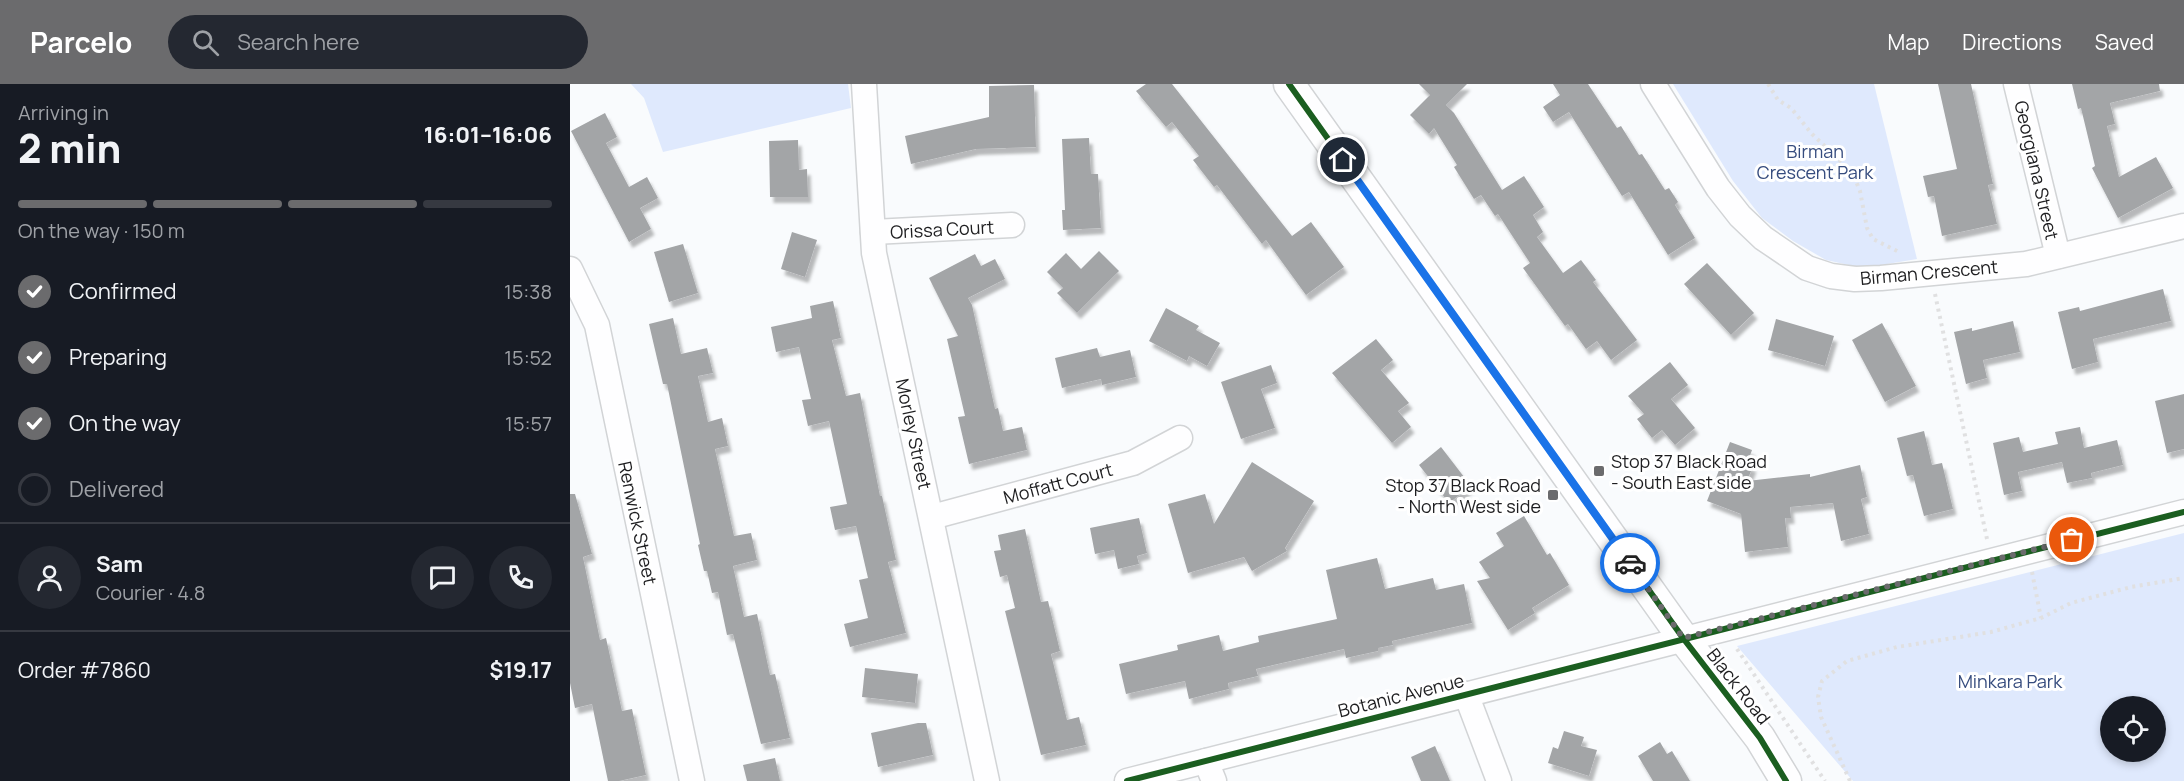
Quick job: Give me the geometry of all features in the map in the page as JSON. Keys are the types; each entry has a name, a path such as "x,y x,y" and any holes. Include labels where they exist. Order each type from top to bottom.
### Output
{"main road":[{"name":"Black Road","path":"1289,84 1683,638 1760,738 1786,781"}],"street":[{"name":"Morley Street","path":"864,84 874,253 987,781"},
{"name":"Birman Crescent","path":"1653,84 1723,195 1740,216 1763,238 1807,268 1831,276 1855,279 2026,264 2184,226"},
{"name":"Georgiana Street","path":"2016,84 2058,256"},
{"name":"Orissa Court","path":"873,232 1012,225"},
{"name":"Renwick Street","path":"570,269 597,325 692,781"},
{"name":"Moffatt Court","path":"932,517 1133,463 1180,438"},
{"name":"Botanic Avenue","path":"1127,781 1210,771 1466,694 2184,512"},
{"path":"1466,694 1499,781"}],"path":[{"path":"1768,84 1778,100 1791,108 1812,134 1852,172 1860,191 1868,228 1873,239 1883,246 1921,261 1930,273 1991,560"},
{"path":"2028,551 2041,618"},
{"path":"1850,781 1821,717 1818,698 1822,681 1846,661 1897,647 1991,632 2041,618 2071,603 2131,587 2184,578"},
{"path":"1722,628 1825,781"}],"green space":[{"path":"631,84 848,84 851,108 663,152 644,98"},
{"name":"Birman Crescent Park","path":"1673,84 1874,84 1917,259 1863,268 1826,260 1793,241 1762,218 1733,181"},
{"name":"Minkara Park","path":"2184,533 2184,781 1853,781 1737,646"}],"building":[{"path":"1146,84 1172,84 1292,236 1311,222 1344,267 1306,295 1266,240 1262,244 1217,185 1214,187 1193,160 1199,156 1172,122 1166,127 1136,91"},
{"path":"1419,84 1467,84 1446,105 1454,113 1502,190 1524,176 1544,207 1533,215 1543,232 1537,237 1563,273 1581,260 1596,280 1593,282 1637,340 1611,360 1597,341 1586,349 1568,324 1565,326 1523,268 1530,263 1498,214 1495,216 1481,195 1474,199 1454,167 1457,165 1434,128 1429,134 1410,115 1430,95"},
{"path":"1553,84 1588,84 1617,128 1621,126 1639,155 1642,154 1665,190 1669,188 1678,202 1675,205 1695,238 1668,255 1629,192 1622,196 1569,112 1553,122 1543,107 1560,95"},
{"path":"1938,84 1971,84 1993,184 1988,185 1997,224 1942,236 1934,196 1928,197 1923,176 1957,169"},
{"path":"2072,84 2159,84 2160,91 2110,103 2115,124 2107,126 2119,177 2156,157 2173,188 2118,218 2092,168 2095,166 2081,108 2078,109"},
{"path":"1034,85 1036,147 976,149 911,164 905,136 989,117 989,86"},
{"path":"605,113 617,137 606,143 629,187 647,177 658,198 640,208 651,229 629,242 571,131"},
{"path":"1089,138 1091,174 1098,174 1101,228 1063,230 1062,210 1065,210 1062,139"},
{"path":"798,140 799,170 807,169 808,197 770,197 769,141"},
{"path":"792,232 817,240 805,277 781,269"},
{"path":"683,244 698,293 669,302 654,252"},
{"path":"1099,251 1119,271 1077,313 1057,293 1063,288 1047,272 1066,253 1081,269"},
{"path":"975,254 981,266 995,259 1005,279 968,298 972,305 995,409 998,408 1003,431 1022,427 1027,450 969,464 958,417 965,416 947,339 958,336 929,278"},
{"path":"1707,263 1754,313 1731,335 1684,284"},
{"path":"2163,289 2171,321 2093,339 2098,362 2072,369 2058,312 2079,307 2080,311"},
{"path":"833,301 841,338 832,340 846,396 860,393 880,496 882,496 896,560 888,562 906,633 850,647 844,624 868,618 859,580 868,578 856,526 835,530 830,507 847,504 829,421 808,426 802,400 811,399 799,347 776,352 771,327 812,318 810,306"},
{"path":"1166,308 1199,326 1196,330 1220,343 1207,366 1189,356 1187,361 1149,341"},
{"path":"673,318 681,354 707,348 713,373 698,376 708,422 722,418 728,446 715,449 734,536 751,533 757,560 733,566 744,617 757,614 770,675 775,674 790,738 761,744 733,634 727,635 718,592 712,593 707,571 704,571 667,384 663,384 649,324"},
{"path":"1776,319 1834,336 1825,366 1768,350"},
{"path":"2013,321 2020,352 1983,360 1987,378 1966,384 1954,332 1972,328 1972,331"},
{"path":"1882,323 1916,386 1885,402 1852,340"},
{"path":"1376,339 1393,360 1381,370 1409,403 1398,411 1411,427 1392,443 1332,373"},
{"path":"1097,348 1100,357 1130,350 1136,377 1102,385 1101,379 1062,388 1055,358"},
{"path":"1670,362 1688,385 1671,399 1695,428 1675,445 1662,430 1652,438 1637,419 1644,414 1628,396"},
{"path":"1271,365 1277,383 1261,389 1275,428 1241,439 1221,382"},
{"path":"2184,394 2184,449 2167,453 2155,401"},
{"path":"2080,427 2084,448 2117,440 2123,465 2091,473 2092,478 2067,483 2062,462 2018,472 2022,491 2004,495 1993,443 2019,437 2023,452 2058,444 2055,432"},
{"path":"1924,431 1932,465 1942,463 1953,509 1924,516 1913,475 1907,476 1897,438"},
{"path":"1730,442 1752,450 1747,464 1753,466 1747,481 1810,474 1810,477 1860,465 1867,497 1861,499 1869,534 1841,541 1833,503 1790,507 1791,518 1785,518 1788,547 1745,552 1741,514 1707,501"},
{"path":"1441,447 1471,486 1449,503 1419,465"},
{"path":"1252,462 1314,501 1285,548 1287,551 1252,571 1244,557 1188,573 1168,504 1205,494 1214,524"},
{"path":"570,494 575,494 592,554 583,557 600,640 606,638 622,711 632,709 646,775 619,781 608,781 592,704 575,708 570,683"},
{"path":"1524,516 1547,555 1550,553 1569,585 1532,608 1535,613 1508,630 1477,581 1490,578 1479,562 1504,546 1496,533"},
{"path":"1139,518 1147,553 1137,556 1139,564 1118,569 1114,550 1095,554 1090,528"},
{"path":"1025,529 1041,602 1048,601 1060,651 1051,654 1067,720 1079,717 1086,745 1041,755 1005,611 1015,608 1007,575 1000,577 994,551 1001,550 998,535"},
{"path":"1377,558 1385,589 1433,578 1436,590 1464,584 1472,623 1392,641 1393,645 1378,648 1378,651 1346,658 1344,649 1256,669 1258,676 1228,683 1229,689 1189,699 1185,681 1126,694 1119,664 1178,650 1177,645 1219,635 1223,651 1259,642 1258,636 1337,619 1326,570"},
{"path":"865,668 918,674 915,703 862,697"},
{"path":"926,723 933,755 878,767 871,733"},
{"path":"1564,731 1584,737 1581,746 1597,750 1589,776 1548,763 1553,747 1558,749"},
{"path":"1660,742 1667,754 1672,751 1690,781 1653,781 1638,756"},
{"path":"1435,746 1450,781 1421,781 1411,757"},
{"path":"775,758 780,781 747,781 743,765"}],"cycle path":[{"path":"1289,84 1683,638 1760,738 1786,781"},
{"path":"1127,781 2184,512"}],"way so far":[{"path":"1630,563 1683,638 2072,540"}],"place":[{"name":"Stop 37 Black Road - South East side","path":"1599,471"},
{"name":"Stop 37 Black Road - North West side","path":"1553,495"}],"route":[{"path":"1343,160 1630,563"}]}
